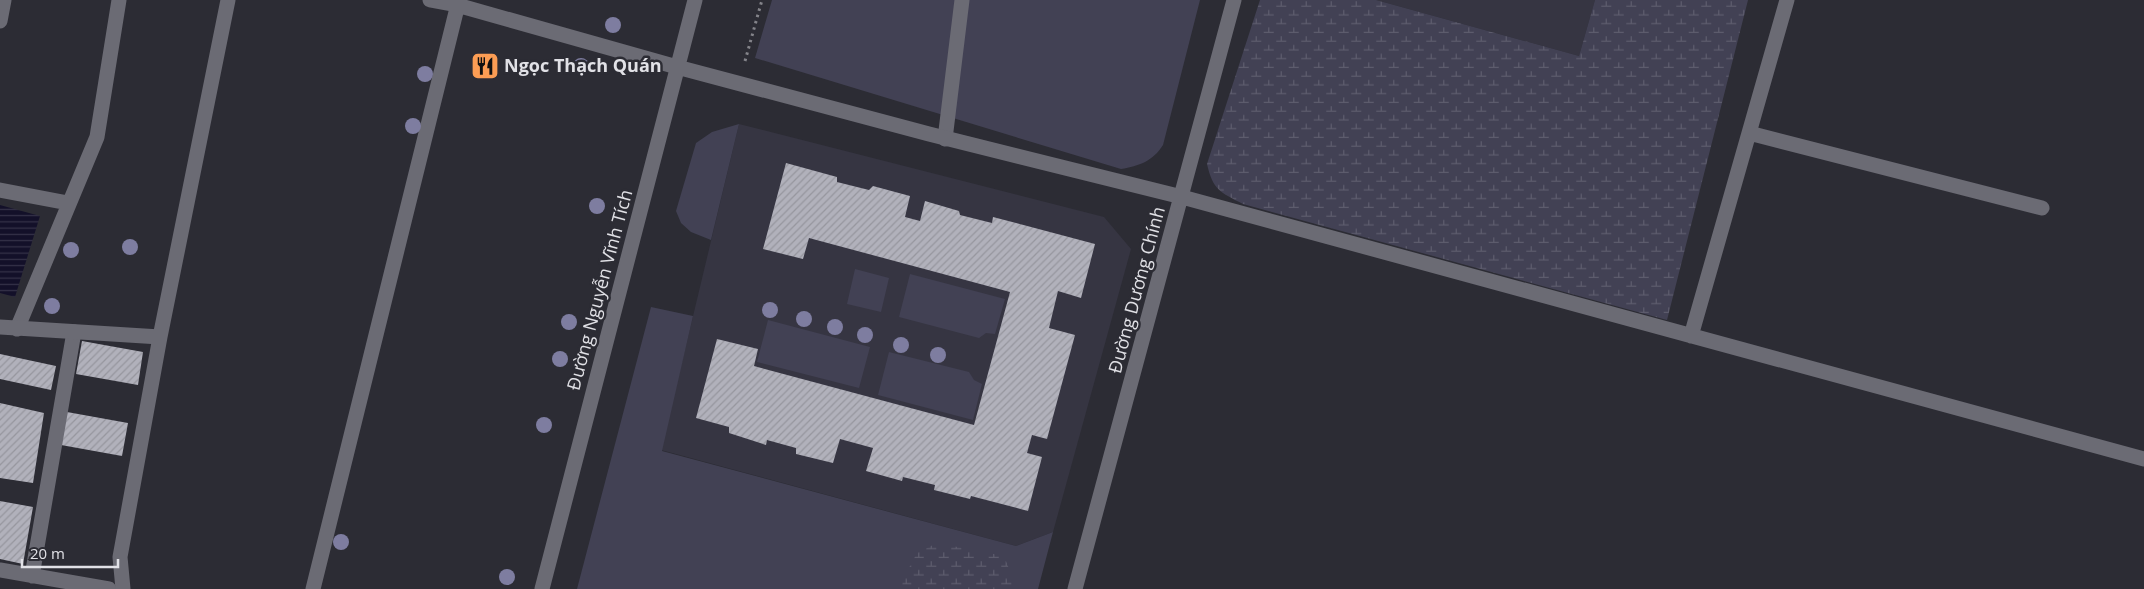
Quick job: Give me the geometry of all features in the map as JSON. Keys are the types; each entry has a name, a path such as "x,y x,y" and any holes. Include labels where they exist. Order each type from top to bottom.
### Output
{"street":[{"path":"0,21 4,0"},
{"path":"17,329 97,137 119,0"},
{"path":"123,589 120,557 160,337 228,0"},
{"path":"430,0 458,2 739,84 1182,197 2144,459"},
{"name":"Đường Nguyễn Vĩnh Tích","path":"542,589 695,0"},
{"path":"945,138 962,0"},
{"name":"Đường Dương Chính","path":"1076,589 1234,0"},
{"path":"1691,336 1787,0"},
{"path":"313,589 458,2"},
{"path":"1749,133 2042,208"},
{"path":"0,190 68,203"},
{"path":"0,327 160,337"},
{"path":"32,576 74,332"},
{"path":"0,570 109,589"}],"path":[{"path":"739,84 762,0"}],"shaded area":[{"path":"1376,0 1595,0 1579,56"},
{"path":"739,124 1104,217 1131,249 1053,532 1016,546 661,450"},
{"path":"0,205 40,216 15,297 0,293"}],"green space":[{"path":"772,0 1200,0 1163,145 1155,155 1145,162 1121,169 755,58"},
{"path":"1260,0 1376,0 1579,56 1595,0 1748,0 1667,320 1243,204 1223,193 1212,180 1207,164"},
{"path":"739,124 711,240 691,232 681,223 676,211 696,143 712,132"},
{"path":"855,269 889,278 881,312 847,304"},
{"path":"910,274 1005,299 995,334 986,333 979,338 899,317"},
{"path":"651,307 693,316 662,451 1016,546 1053,532 1038,589 577,589"},
{"path":"768,320 870,347 859,388 757,362"},
{"path":"889,352 969,372 974,380 982,384 973,420 878,395"},
{"path":"937,543 1004,556 1017,589 902,589 903,579 917,553"}],"building":[{"path":"786,163 837,177 837,182 869,190 873,186 910,196 905,217 920,221 925,201 959,211 960,215 992,223 993,217 1095,244 1081,298 1058,291 1049,328 1075,335 1047,439 1032,435 1027,453 1042,457 1028,511 971,496 970,499 934,490 935,485 903,477 902,481 866,471 873,448 840,439 833,463 796,454 796,448 767,440 766,445 729,433 729,427 696,418 717,339 758,349 754,366 974,425 1010,292 809,238 803,259 763,249"},
{"path":"82,341 143,352 138,385 76,374"},
{"path":"0,354 56,366 51,390 0,379"},
{"path":"0,403 44,413 33,483 0,478"},
{"path":"67,412 128,423 122,456 61,445"},
{"path":"0,501 33,507 23,564 0,559"}],"place":[{"name":"Ngọc Thạch Quán","path":"485,66"}]}
